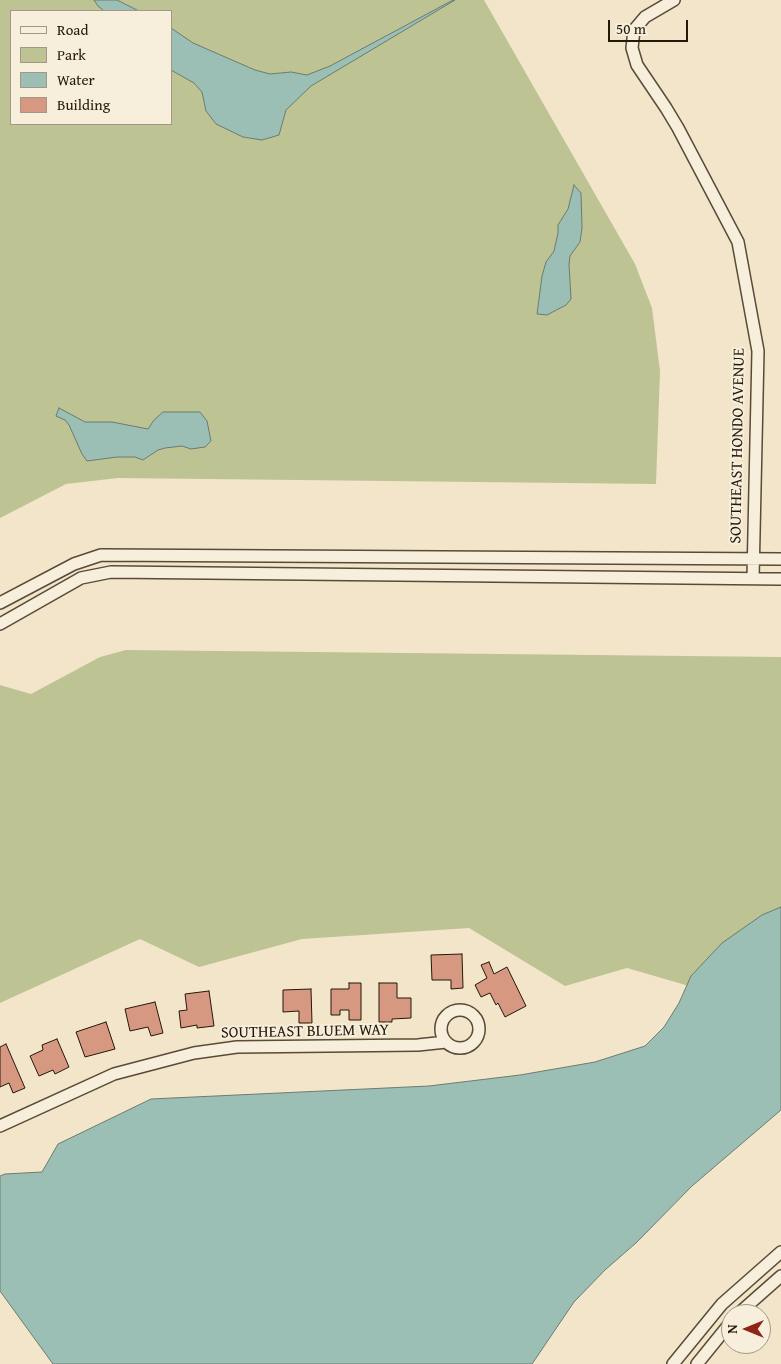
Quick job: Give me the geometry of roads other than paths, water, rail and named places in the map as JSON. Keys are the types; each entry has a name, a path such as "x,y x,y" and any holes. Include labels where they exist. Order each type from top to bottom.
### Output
{"street":[{"name":"SOUTHEAST HONDO AVENUE","path":"674,0 645,17 634,30 632,48 637,65 670,115 738,242 758,351 753,578"},
{"path":"0,603 88,558 111,554 781,559"},
{"path":"165,555 169,572"},
{"path":"365,557 365,574"},
{"path":"557,558 557,576"},
{"path":"0,624 81,578 111,572 781,579"},
{"name":"SOUTHEAST BLUEM WAY","path":"0,1126 114,1074 194,1053 237,1047 418,1045 446,1042"},
{"path":"673,1364 722,1304 781,1252"},
{"path":"749,1304 781,1276"},
{"path":"697,1364 721,1334"}],"water":[{"path":"94,0 117,0 137,10 103,10"},
{"path":"455,0 311,86 286,110 279,135 262,140 243,137 216,124 206,111 202,92 194,83 172,71 172,29 193,43 255,70 270,74 291,72 307,75 330,66"},
{"path":"574,185 581,193 582,228 580,242 570,256 571,299 566,305 547,315 537,314 542,276 546,262 554,251 558,225 568,209"},
{"path":"59,408 85,422 112,422 148,429 163,412 200,412 207,421 211,441 205,447 191,449 182,446 165,448 158,450 143,460 135,457 117,457 87,461 69,425 65,420 56,416"},
{"path":"781,907 781,1110 692,1186 637,1242 605,1270 574,1302 532,1364 53,1364 0,1291 0,1176 5,1174 42,1172 58,1144 151,1099 429,1086 520,1075 595,1062 645,1046 664,1027 679,1003 691,976 722,943 762,915"}]}
